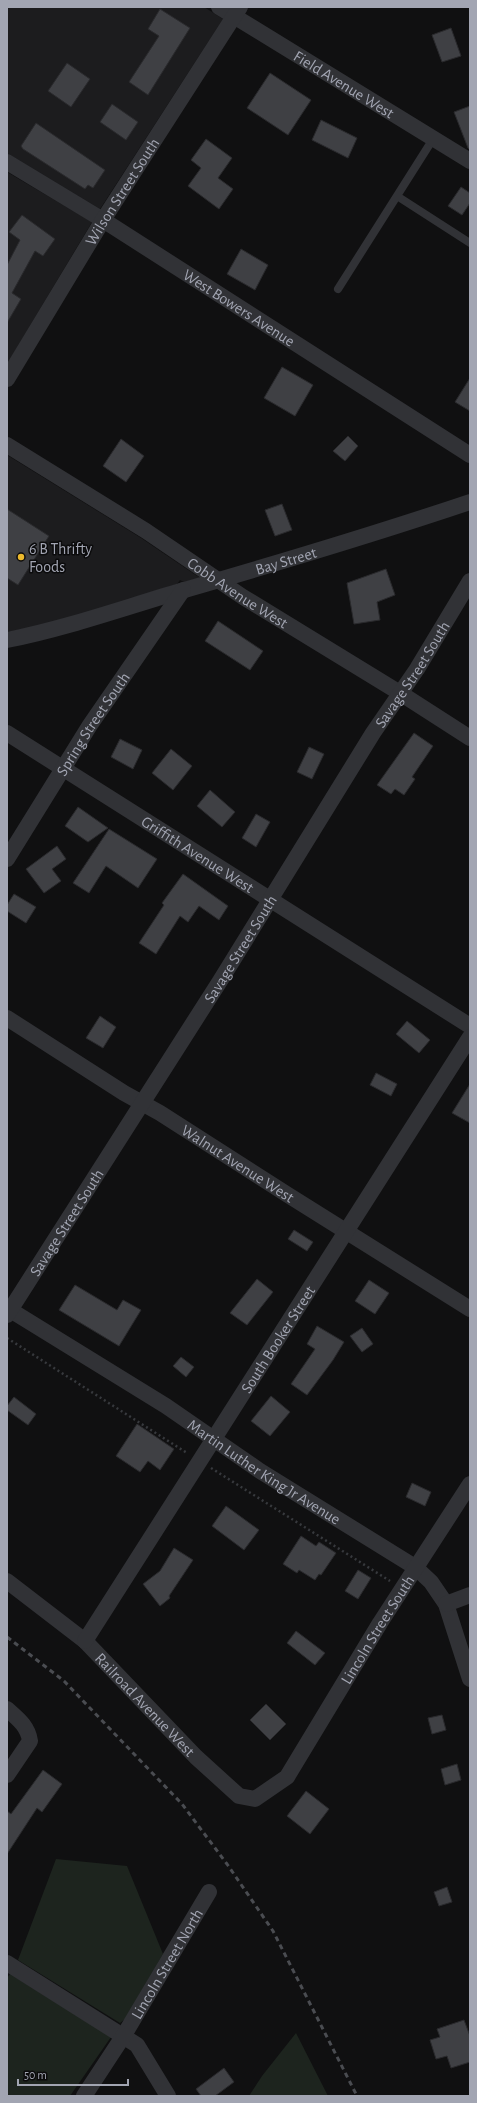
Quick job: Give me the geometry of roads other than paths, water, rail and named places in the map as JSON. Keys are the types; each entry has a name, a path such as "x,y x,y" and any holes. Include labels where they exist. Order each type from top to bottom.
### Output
{"street":[{"name":"Field Avenue West","path":"218,7 237,12 433,139 470,161"},
{"name":"Wilson Street South","path":"7,379 103,220 237,12"},
{"name":"West Bowers Avenue","path":"7,162 103,220 470,455"},
{"name":"Cobb Avenue West","path":"7,445 146,531 218,581 470,738"},
{"name":"Bay Street","path":"7,640 52,631 470,502"},
{"name":"Savage Street South","path":"8,1311 220,981 270,898 440,632 470,581"},
{"name":"Spring Street South","path":"7,860 62,768 182,590"},
{"name":"Griffith Avenue West","path":"7,733 270,898 470,1026"},
{"name":"Walnut Avenue West","path":"7,1018 470,1309"},
{"name":"South Booker Street","path":"85,1641 470,1037"},
{"name":"Martin Luther King Jr Avenue","path":"8,1311 166,1406 260,1471 415,1567 431,1582 446,1604 470,1679"},
{"name":"Lincoln Street South","path":"287,1777 415,1567 470,1484"},
{"name":"Railroad Avenue West","path":"7,1581 85,1641 196,1758 239,1796 255,1799 287,1777"},
{"path":"446,1604 470,1596"},
{"path":"7,1709 21,1722 29,1733 30,1741 7,1775"},
{"name":"Lincoln Street North","path":"84,2096 124,2035 209,1892"},
{"path":"7,1963 138,2045 168,2096"}],"lane":[{"path":"338,289 433,139"},
{"path":"397,196 470,243"}],"railway":[{"path":"7,1637 64,1681 182,1804 227,1864 273,1931 357,2096"}],"place":[{"name":"6 B Thrifty Foods","path":"21,557"}]}
